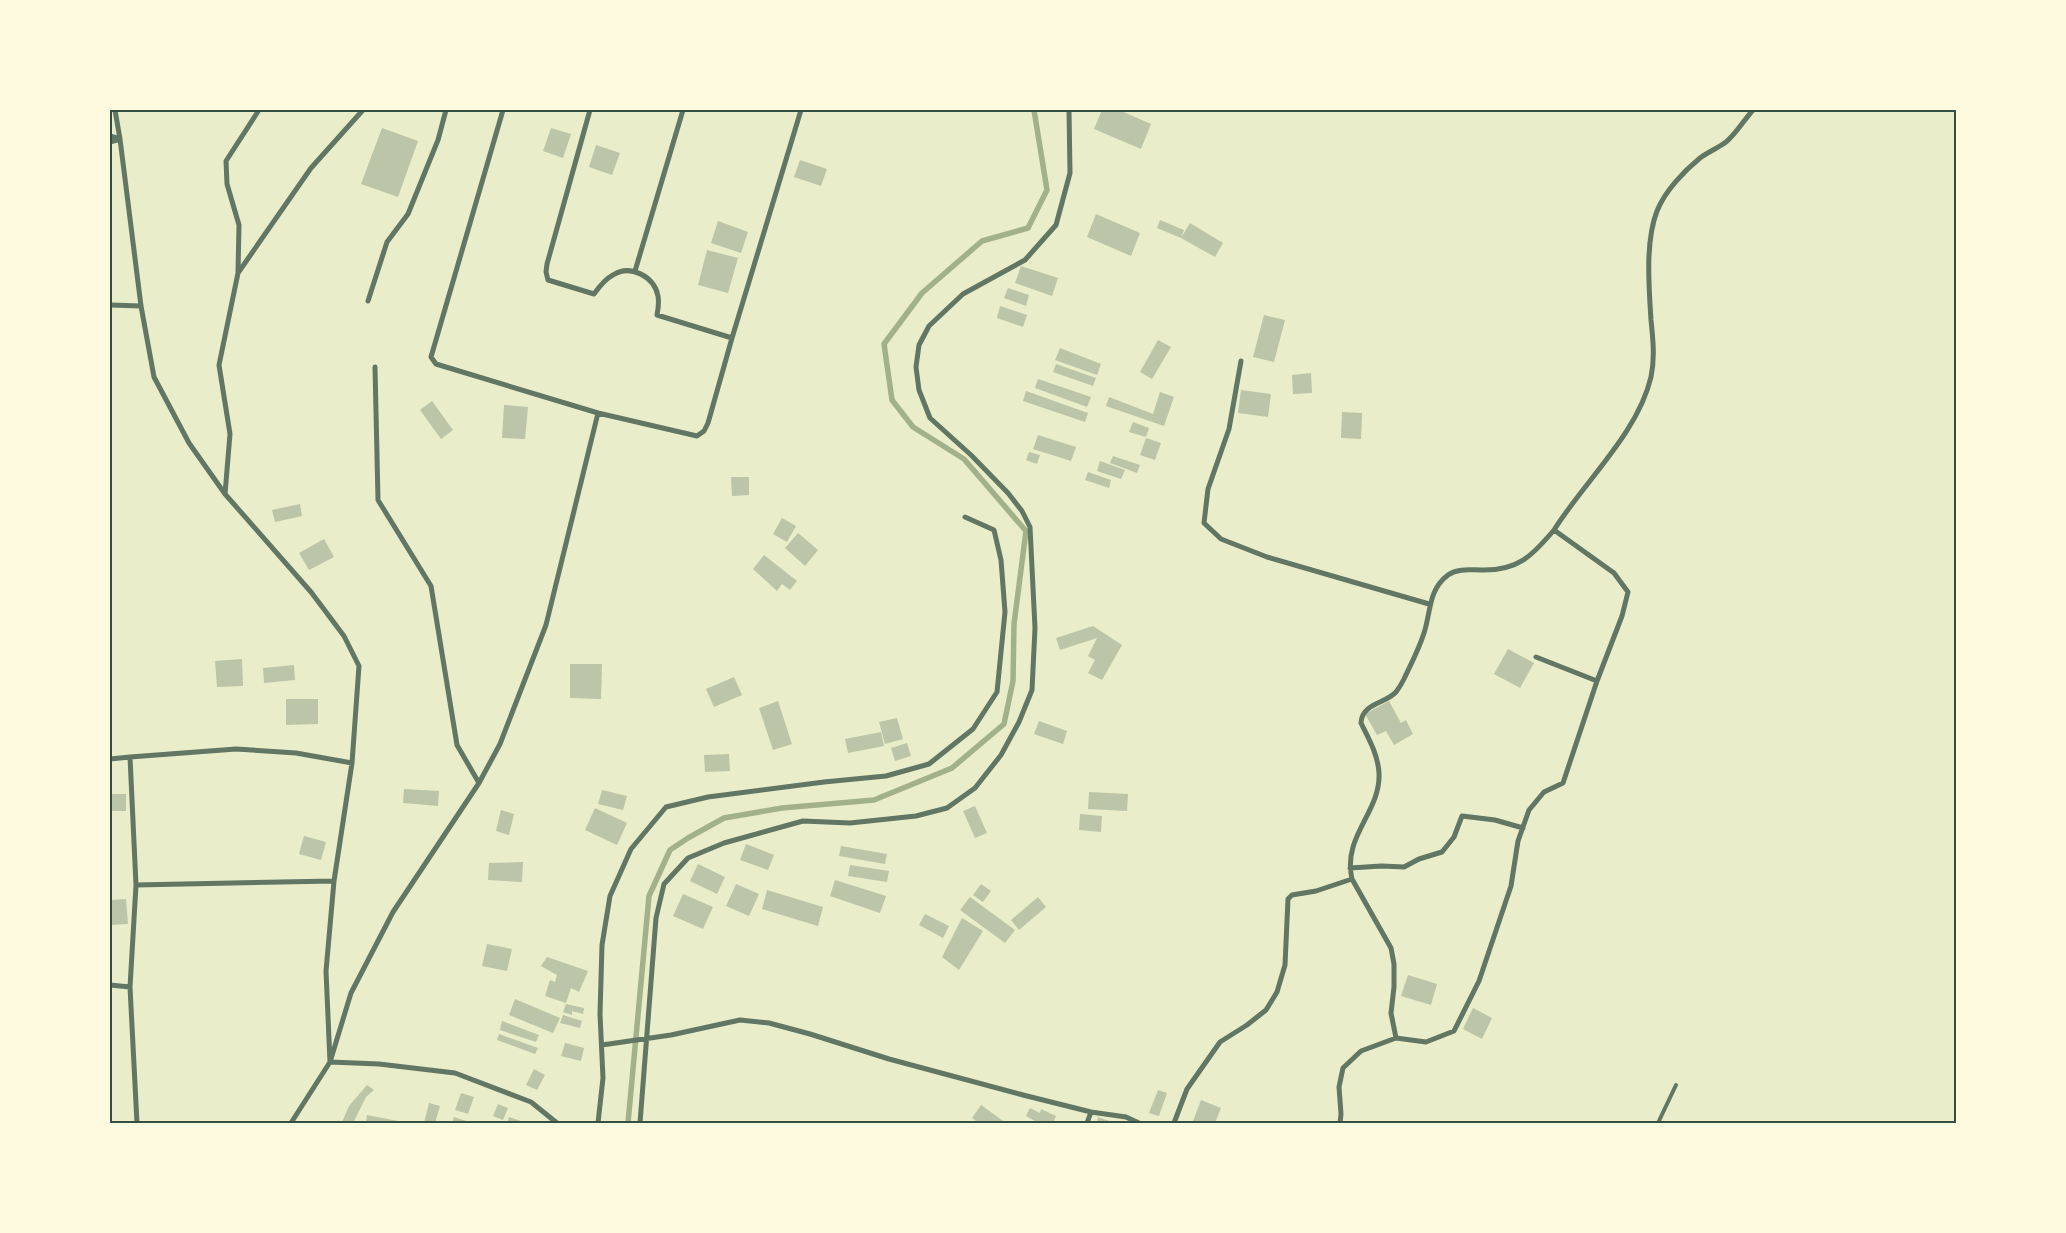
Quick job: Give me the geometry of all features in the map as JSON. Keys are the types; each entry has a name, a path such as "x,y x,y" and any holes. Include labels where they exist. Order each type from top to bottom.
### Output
{"street":[{"path":"115,110 141,306 154,377 189,443 225,494 311,592 344,636 359,666 352,763 334,881 326,971 330,1062"},
{"path":"225,494 230,434 219,365 238,273 238,225 227,184 226,161 259,110"},
{"path":"238,273 311,168 363,110"},
{"path":"368,301 387,242 408,214 438,140 446,110"},
{"path":"503,110 431,357 436,364 598,414 697,436 704,431 708,422 801,110"},
{"path":"590,110 546,272 548,280 594,294 613,274 623,271 635,271 644,275 651,282 658,296 657,316 732,338"},
{"path":"635,271 683,110"},
{"path":"640,1123 644,1040 656,918 664,884 688,858 724,843 803,821 850,823 916,816 947,808 975,788 1001,755 1019,722 1032,690 1035,628 1030,527 1022,511 1008,494 971,455 930,418 919,390 916,367 919,345 928,326 963,294 1025,260 1056,224 1070,173 1069,110"},
{"path":"1396,1038 1390,1013 1394,972 1391,948 1352,879 1350,868 1352,845 1372,804 1379,773 1377,756 1361,722 1363,713 1368,708 1396,692 1403,681 1424,632 1433,593 1449,575 1465,569 1505,568 1520,564 1539,548 1554,530 1567,509 1626,432 1640,407 1651,377 1654,352 1649,289 1651,240 1657,210 1675,182 1700,158 1727,141 1752,110"},
{"path":"110,136 120,139"},
{"path":"110,142 120,139"},
{"path":"110,305 141,306"},
{"path":"1241,361 1229,428 1208,489 1204,523 1221,539 1267,556 1429,604"},
{"path":"375,367 378,500 431,586 458,746 479,783"},
{"path":"290,1123 330,1062 351,993 393,912 479,783 500,744 546,625 598,414"},
{"path":"598,1123 603,1078 600,1014 602,945 610,896 631,849 666,808 708,797 886,776 929,764 973,729 997,692 1005,612 1001,560 994,530 965,517"},
{"path":"1340,1123 1342,1114 1339,1087 1343,1068 1361,1051 1396,1038 1426,1042 1454,1031 1479,982 1511,886 1518,841 1529,810 1544,792 1563,783 1597,681 1622,616 1628,592 1614,573 1554,530"},
{"path":"1536,657 1597,681"},
{"path":"110,759 236,749 296,753 352,763"},
{"path":"130,757 136,885 130,987 137,1123"},
{"path":"1350,868 1404,867 1419,859 1442,852 1454,837 1462,816 1495,820 1523,828"},
{"path":"1174,1123 1187,1089 1220,1042 1266,1010 1277,992 1287,952 1288,899 1292,895 1316,891 1352,879"},
{"path":"136,885 334,881"},
{"path":"110,985 130,987"},
{"path":"602,1045 644,1040 740,1020 769,1024 908,1064 1091,1112 1126,1117 1139,1123"},
{"path":"330,1062 379,1064 454,1073 531,1102 557,1123"},
{"path":"1087,1123 1091,1112"}],"lane":[{"path":"1658,1123 1676,1085"}],"building":[{"path":"1102,110 1119,110 1151,124 1141,149 1094,129"},
{"path":"382,128 418,141 398,197 361,184"},
{"path":"551,128 571,134 563,158 543,151"},
{"path":"596,145 620,153 612,175 589,167"},
{"path":"800,160 827,169 821,186 794,177"},
{"path":"1096,214 1140,233 1131,256 1087,237"},
{"path":"1160,220 1184,230 1181,238 1157,228"},
{"path":"718,221 748,232 741,253 711,243"},
{"path":"1190,223 1223,243 1215,257 1181,238"},
{"path":"707,250 738,258 728,293 698,285"},
{"path":"1021,266 1058,278 1052,296 1015,283"},
{"path":"1008,288 1029,295 1026,306 1004,298"},
{"path":"1000,306 1027,315 1023,327 997,318"},
{"path":"1264,315 1285,320 1274,362 1253,357"},
{"path":"1158,340 1171,347 1152,379 1140,372"},
{"path":"1060,348 1101,364 1097,375 1055,360"},
{"path":"1056,364 1096,378 1093,386 1053,372"},
{"path":"1311,373 1312,393 1293,394 1292,375"},
{"path":"1038,379 1091,397 1087,407 1035,388"},
{"path":"1241,390 1271,394 1268,417 1238,413"},
{"path":"1026,391 1088,413 1085,422 1023,401"},
{"path":"1160,392 1174,397 1164,426 1106,406 1109,397 1153,414"},
{"path":"432,401 453,430 441,439 420,410"},
{"path":"504,405 528,407 525,439 502,438"},
{"path":"1342,412 1362,413 1361,439 1341,438"},
{"path":"1133,422 1149,428 1146,437 1129,432"},
{"path":"1038,435 1076,447 1071,461 1033,449"},
{"path":"1146,438 1161,443 1155,460 1140,455"},
{"path":"1029,452 1040,455 1037,464 1026,460"},
{"path":"1113,456 1140,465 1137,473 1110,463"},
{"path":"1100,461 1125,470 1121,479 1097,471"},
{"path":"1088,472 1111,480 1109,488 1085,480"},
{"path":"731,477 749,477 749,495 732,496"},
{"path":"300,504 302,516 275,522 272,510"},
{"path":"782,518 796,526 787,542 773,534"},
{"path":"798,533 818,550 805,566 785,548"},
{"path":"324,539 334,557 309,570 299,553"},
{"path":"764,555 797,581 790,590 782,584 777,591 753,569"},
{"path":"1093,626 1122,645 1102,680 1088,673 1095,660 1088,656 1097,638 1060,650 1056,638"},
{"path":"1508,649 1534,663 1520,688 1494,674"},
{"path":"242,659 243,686 217,687 215,661"},
{"path":"570,664 602,664 601,699 570,698"},
{"path":"294,665 295,680 264,683 263,668"},
{"path":"734,677 742,695 714,707 706,689"},
{"path":"286,699 318,699 318,724 286,725"},
{"path":"778,701 792,744 773,750 759,708"},
{"path":"1389,701 1401,723 1406,720 1413,734 1394,745 1386,731 1377,735 1365,714"},
{"path":"897,718 903,739 885,744 879,722"},
{"path":"1039,721 1067,731 1063,744 1034,734"},
{"path":"881,732 884,746 848,753 845,739"},
{"path":"907,743 911,756 895,761 891,748"},
{"path":"729,754 730,771 705,772 704,755"},
{"path":"404,789 439,791 438,806 403,803"},
{"path":"602,790 627,796 623,810 598,804"},
{"path":"1089,792 1128,794 1127,811 1088,809"},
{"path":"110,794 126,794 126,811 110,811"},
{"path":"975,806 987,833 975,838 963,811"},
{"path":"595,808 627,823 617,845 585,830"},
{"path":"501,810 514,814 509,835 496,831"},
{"path":"1080,814 1102,816 1101,832 1079,830"},
{"path":"304,836 326,842 321,860 299,854"},
{"path":"746,844 774,855 768,870 740,860"},
{"path":"841,846 887,854 885,864 839,856"},
{"path":"523,862 522,882 488,880 489,863"},
{"path":"698,864 725,877 717,894 690,881"},
{"path":"850,865 889,871 887,882 848,876"},
{"path":"835,880 886,896 880,913 830,896"},
{"path":"736,884 759,894 749,916 726,906"},
{"path":"981,884 991,891 983,902 973,895"},
{"path":"767,890 823,907 818,926 762,909"},
{"path":"683,894 713,907 703,929 673,916"},
{"path":"970,897 1015,930 1005,943 960,910"},
{"path":"1038,897 1046,907 1019,930 1011,920"},
{"path":"126,899 128,924 110,925 110,900"},
{"path":"925,914 949,926 943,938 919,925"},
{"path":"962,918 983,931 959,970 942,957"},
{"path":"487,944 512,949 507,971 482,966"},
{"path":"547,957 588,971 579,992 571,988 566,1003 545,996 550,980 555,982 557,975 541,966"},
{"path":"1408,975 1437,984 1431,1005 1401,996"},
{"path":"515,999 560,1018 553,1033 509,1015"},
{"path":"566,1004 584,1008 583,1014 572,1011 572,1015 563,1012"},
{"path":"1473,1008 1492,1018 1482,1039 1463,1029"},
{"path":"563,1015 582,1021 580,1028 560,1023"},
{"path":"502,1021 539,1035 536,1042 500,1030"},
{"path":"499,1034 538,1048 535,1054 497,1040"},
{"path":"565,1043 584,1048 581,1061 561,1056"},
{"path":"534,1069 545,1075 537,1090 526,1085"},
{"path":"367,1085 374,1090 366,1097 353,1123 342,1122 349,1106"},
{"path":"1158,1090 1167,1093 1159,1116 1149,1113"},
{"path":"461,1093 474,1097 468,1114 455,1110"},
{"path":"1201,1100 1221,1108 1215,1123 1197,1123 1193,1121"},
{"path":"429,1103 440,1106 435,1123 424,1123"},
{"path":"498,1104 508,1108 503,1120 493,1116"},
{"path":"981,1105 1006,1123 979,1123 972,1118"},
{"path":"1030,1108 1040,1113 1041,1109 1056,1116 1053,1123 1034,1123 1035,1121 1026,1116"},
{"path":"367,1115 398,1121 397,1123 366,1123"},
{"path":"454,1117 466,1121 465,1123 452,1123"},
{"path":"509,1117 524,1122 507,1123"},
{"path":"1098,1117 1115,1123 1097,1123"}],"waterway":[{"path":"628,1123 649,896 670,850 724,818 782,808 874,800 952,768 1004,724 1013,681 1014,624 1026,531 964,459 913,427 892,400 884,344 922,293 982,241 1028,228 1047,190 1034,110"}]}
